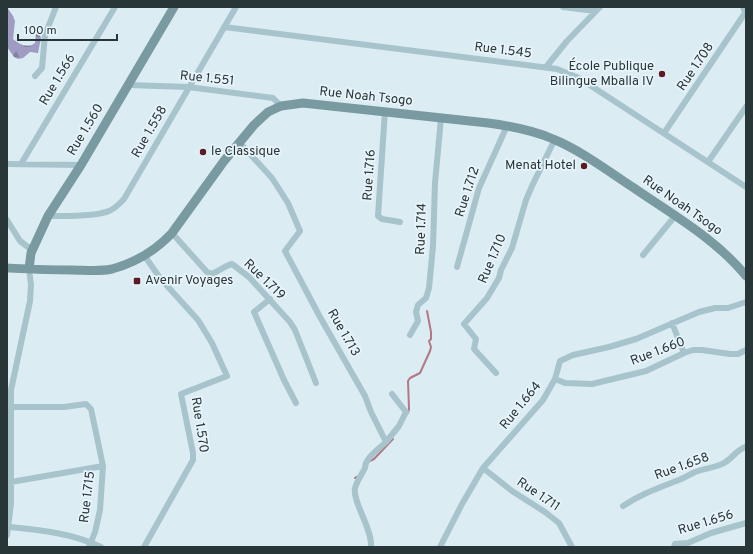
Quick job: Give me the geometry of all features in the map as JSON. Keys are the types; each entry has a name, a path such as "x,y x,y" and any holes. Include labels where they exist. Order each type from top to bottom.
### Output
{"main road":[{"name":"Rue 1.560","path":"29,268 32,250 48,216 174,7"},
{"name":"Rue Noah Tsogo","path":"7,268 88,271 110,269 127,264 144,255 164,242 172,234 239,142 268,112 280,106 303,103 385,111 507,126 538,132 555,139 592,160 675,216 720,249 735,262 746,276"}],"street":[{"path":"35,76 42,68 45,35 56,7"},
{"name":"Rue 1.566","path":"21,164 115,7"},
{"name":"Rue 1.558","path":"48,216 98,214 108,212 117,207 124,199 236,7"},
{"path":"563,7 598,9"},
{"path":"743,7 746,14"},
{"path":"546,67 567,41 598,9"},
{"name":"Rue 1.708","path":"664,133 746,14"},
{"name":"Rue 1.545","path":"224,27 557,69 579,78 746,187"},
{"name":"Rue 1.551","path":"128,85 188,87 273,98 280,106"},
{"path":"708,162 746,108"},
{"name":"Rue 1.716","path":"385,111 378,216 382,219 400,222"},
{"name":"Rue 1.714","path":"410,335 418,321 416,312 418,305 426,298 429,288 433,246 435,183 441,118"},
{"name":"Rue 1.712","path":"457,267 479,188 507,126"},
{"name":"Rue 1.710","path":"496,373 474,349 476,339 464,324 487,298 499,278 512,248 526,200 555,139"},
{"name":"Rue 1.713","path":"239,142 272,178 288,203 300,231 285,251 320,317 365,396 386,442"},
{"path":"7,164 80,165"},
{"path":"643,255 675,216"},
{"path":"7,220 20,241 32,250"},
{"name":"Rue 1.719","path":"172,234 206,272 211,274 215,273 232,264 249,277 281,310 295,330 316,383"},
{"name":"Rue 1.570","path":"144,255 160,278 198,320 212,343 227,376 181,394 193,453 193,460 144,547"},
{"path":"7,535 9,527 11,482 11,390 30,301 31,284 29,268"},
{"path":"270,299 254,312 284,380 296,403"},
{"name":"Rue 1.664","path":"440,547 462,504 483,468 543,400 555,379 560,361 563,358 609,348 636,339 699,312 715,308 728,308 746,302"},
{"path":"672,323 684,352"},
{"name":"Rue 1.660","path":"555,379 565,383 592,384 646,370 684,352 702,350 738,354 746,350"},
{"path":"371,546 371,539 354,490 365,468 365,465 399,426 406,412 392,394"},
{"name":"Rue 1.715","path":"11,407 64,407 86,404 91,409 103,466 100,510 90,545"},
{"name":"Rue 1.658","path":"623,506 653,489 677,481 696,472 707,470 725,463 738,450 746,446"},
{"path":"11,482 103,466"},
{"name":"Rue 1.711","path":"483,468 512,491 545,512 559,523 572,547"},
{"name":"Rue 1.656","path":"674,547 675,544 688,542 711,533 746,523"},
{"path":"9,527 44,530 69,535 90,545 101,547"}],"green space":[{"path":"7,7 15,21 13,39 21,44 29,46 35,43 36,34 39,33 41,38 38,53 30,52 23,58 18,59 14,57 7,47"}],"waterway":[{"path":"408,413 408,381 410,378 420,373 431,347 429,341 431,339 431,332 427,311"},
{"path":"370,461 374,459 393,439"},
{"path":"355,478 359,476"}],"place":[{"name":"École Publique Bilingue Mballa IV","path":"662,74"},
{"name":"le Classique","path":"203,152"},
{"name":"Menat Hotel","path":"584,166"},
{"name":"Avenir Voyages","path":"137,281"}]}
